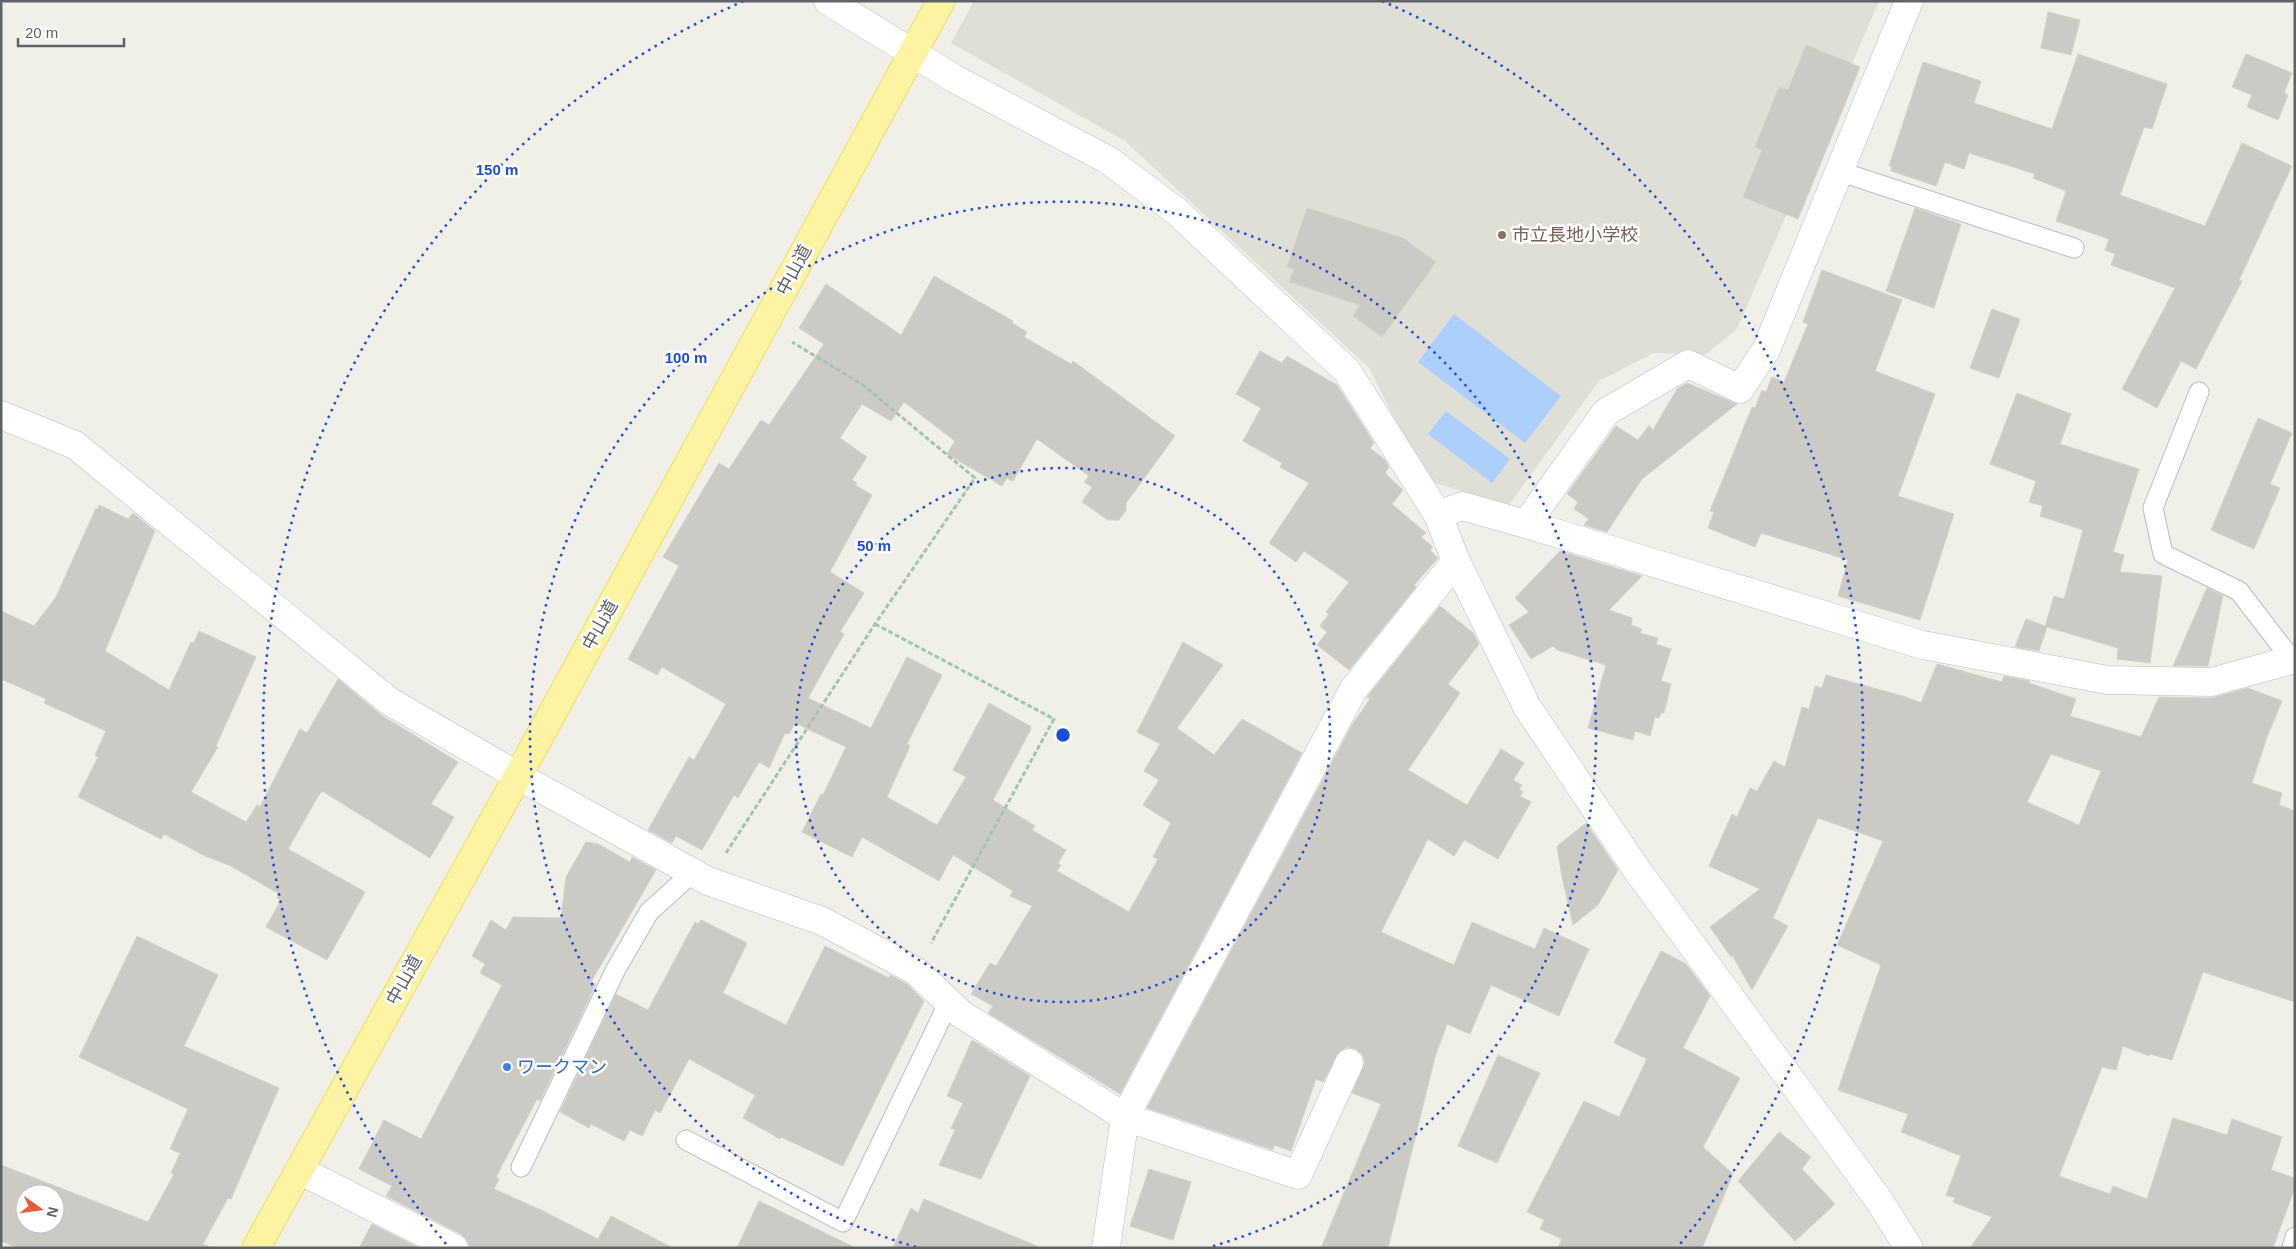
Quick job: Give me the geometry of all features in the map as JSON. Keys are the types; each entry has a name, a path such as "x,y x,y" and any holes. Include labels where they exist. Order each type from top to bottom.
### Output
{"highway":[{"name":"中山道","path":"256,1248 518,776 941,1"}],"street":[{"path":"828,1 956,79 1108,160 1176,211 1347,371 1438,515 1456,560 1527,707 1637,870 1878,1199 1909,1248"},
{"path":"1526,524 1606,412 1688,364 1740,389 1766,350 1909,1"},
{"path":"1,415 75,446 389,700 518,776 700,877 822,921 916,972 961,1014 1125,1117 1298,1175 1350,1063"},
{"path":"1438,515 1462,506 1923,645 2107,680 2211,682 2294,659"},
{"path":"1106,1248 1125,1117 1353,690 1456,560"},
{"path":"299,1170 454,1248"}],"lane":[{"path":"1838,171 2074,248"},
{"path":"2199,392 2153,508 2162,554 2239,591 2294,659"},
{"path":"521,1167 616,969 649,912 700,877"},
{"path":"686,1140 843,1222 948,1002"},
{"path":"2292,1248 2295,1237"}],"path":[{"path":"700,877 975,478 863,385 764,325"},
{"path":"874,624 1054,719 916,972"}],"shaded area":[{"name":"市立長地小学校","path":"974,1 1879,1 1737,329 1705,355 1654,353 1599,381 1509,505 1425,480 1369,368 1125,141 951,43"}],"water":[{"path":"1454,314 1561,396 1525,443 1418,362"},
{"path":"1446,411 1510,459 1492,483 1428,434"}],"building":[{"path":"2048,12 2080,20 2071,55 2041,48"},
{"path":"1806,45 1860,67 1798,219 1743,197 1762,150 1755,147 1779,87 1788,90"},
{"path":"2078,54 2167,84 2152,129 2144,127 2120,195 2205,226 2242,143 2292,166 2239,280 2242,281 2196,369 2181,361 2157,408 2122,389 2175,288 2111,265 2115,254 2105,250 2109,239 2056,221 2066,191 2033,178 2035,174 1969,153 1964,169 1945,162 1936,186 1891,171 1892,166 1889,166 1923,62 1981,81 1974,103 2052,129"},
{"path":"2246,54 2292,73 2284,93 2288,95 2278,120 2247,107 2252,95 2232,87"},
{"path":"1307,208 1403,238 1436,262 1382,337 1353,316 1360,305 1289,282 1294,269 1287,267"},
{"path":"1915,208 1961,224 1934,308 1886,291"},
{"path":"1822,270 1902,300 1875,371 1935,394 1898,496 1954,514 1920,620 1838,596 1848,560 1761,533 1755,547 1708,528 1714,512 1710,511 1752,407 1755,408 1762,390 1766,392 1772,377 1784,382 1808,324 1803,322"},
{"path":"934,276 1013,321 1012,323 1027,332 1024,337 1071,364 1073,361 1175,436 1126,503 1126,510 1119,520 1108,520 1082,502 1092,487 1084,482 1089,476 1037,439 1013,481 1007,478 1002,486 947,454 955,441 904,402 891,421 862,404 840,438 867,457 852,480 857,483 855,485 872,495 830,572 864,593 840,632 844,634 808,698 871,728 907,657 942,675 907,744 910,746 887,797 937,825 966,777 953,770 989,703 1030,726 1031,729 993,800 1035,826 1032,830 1066,850 1058,863 1061,865 1057,871 1129,912 1158,859 1153,857 1171,823 1143,805 1159,780 1144,771 1160,744 1137,732 1183,642 1223,665 1177,728 1214,755 1242,719 1302,753 1120,1094 988,1013 993,1006 971,994 990,963 996,966 1032,906 1010,896 1013,891 953,855 939,881 862,837 852,857 802,832 821,794 823,795 846,747 795,723 789,734 785,733 769,768 759,762 738,798 734,795 702,850 676,836 672,843 648,830 689,757 694,760 726,704 662,667 657,675 628,659 679,566 663,557 719,463 729,469 761,420 769,425 824,344 799,328 826,284 901,335"},
{"path":"1992,309 2020,319 1999,378 1970,368"},
{"path":"1260,351 1282,363 1287,356 1337,385 1374,443 1370,448 1385,460 1389,467 1385,473 1403,490 1392,504 1426,533 1421,537 1433,547 1430,550 1438,558 1414,585 1416,587 1349,670 1317,645 1327,632 1320,626 1329,614 1326,612 1349,582 1304,551 1296,562 1269,543 1309,483 1280,467 1282,463 1243,441 1261,408 1236,394"},
{"path":"1687,383 1737,404 1642,479 1607,532 1584,525 1589,519 1574,509 1578,502 1567,494 1616,426 1638,440 1649,425 1653,430 1677,389"},
{"path":"2017,393 2071,414 2060,444 2139,469 2113,552 2124,555 2120,572 2162,576 2150,663 2117,659 2118,648 2047,627 2039,651 2015,647 2026,619 2045,626 2054,596 2064,599 2083,530 2040,516 2043,506 2029,502 2036,481 1990,464"},
{"path":"2258,418 2292,433 2270,484 2280,488 2254,549 2211,530"},
{"path":"99,505 128,519 133,513 155,531 105,651 169,690 191,642 194,643 199,631 256,657 216,746 218,747 191,792 246,822 257,805 260,807 300,729 307,733 338,679 381,715 458,762 431,804 454,817 430,858 322,791 317,798 288,849 365,892 327,960 266,927 281,900 277,898 279,894 229,865 205,856 164,834 161,839 78,797 98,757 95,755 106,731 44,703 46,699 1,679 1,611 34,626 56,597"},
{"path":"1560,551 1642,576 1609,610 1632,618 1631,625 1642,629 1640,633 1658,638 1656,644 1671,649 1661,681 1671,684 1664,713 1661,713 1659,718 1655,717 1650,736 1635,731 1633,740 1588,728 1606,665 1557,650 1553,646 1531,659 1509,625 1529,612 1515,598"},
{"path":"2207,588 2223,596 2208,666 2173,666"},
{"path":"1440,606 1473,633 1479,644 1448,684 1460,693 1408,770 1467,805 1501,749 1524,763 1513,780 1522,785 1519,789 1523,792 1520,796 1531,802 1498,859 1464,840 1454,856 1428,839 1381,932 1454,965 1472,922 1535,949 1544,928 1589,949 1559,1016 1491,985 1470,1034 1447,1024 1435,1057 1388,1248 1321,1248 1381,1104 1352,1093 1365,1062 1362,1054 1356,1049 1348,1047 1340,1051 1323,1082 1316,1079 1291,1151 1274,1145 1273,1150 1147,1108 1352,725 1370,699 1367,697"},
{"path":"1937,664 2002,682 2004,676 2030,681 2029,683 2076,699 2070,716 2141,737 2159,697 2211,698 2248,688 2282,701 2267,737 2252,783 2282,793 2279,805 2295,811 2295,1002 2203,972 2172,1060 2150,1054 2149,1056 2123,1046 2116,1070 2102,1067 2059,1176 2110,1194 2113,1186 2147,1199 2173,1118 2227,1135 2232,1119 2282,1137 2271,1170 2295,1178 2295,1187 2273,1248 1970,1248 1992,1217 1953,1202 1955,1198 1946,1195 1961,1156 1901,1132 1908,1114 1838,1090 1881,965 1837,945 1883,841 1818,818 1773,918 1788,926 1752,990 1732,955 1731,957 1710,927 1760,889 1709,866 1732,814 1737,817 1750,788 1757,791 1774,761 1785,767 1802,707 1809,709 1815,686 1822,688 1826,675 1906,697 1921,703","holes":["2051,754 2101,771 2079,825 2027,802"]},
{"path":"1586,823 1618,870 1598,905 1573,925 1557,846"},
{"path":"586,842 598,844 630,862 632,857 656,870 591,982 596,984 540,1101 537,1099 496,1177 499,1179 494,1189 598,1239 611,1216 673,1248 470,1248 467,1240 461,1234 386,1196 392,1186 359,1169 384,1120 421,1139 502,985 480,973 485,964 472,956 491,920 506,930 513,917 561,918 566,877"},
{"path":"701,920 747,943 723,993 786,1025 825,946 889,978 890,975 907,984 924,1001 843,1166 781,1137 780,1139 743,1118 755,1095 689,1059 660,1113 655,1110 642,1136 630,1130 624,1141 591,1124 589,1128 560,1112 616,994 648,1010 695,922 698,924"},
{"path":"137,936 218,975 184,1046 279,1088 231,1199 228,1198 203,1244 208,1246 208,1248 18,1248 1,1241 1,1165 50,1184 15,1184 15,1234 65,1234 65,1190 148,1222 174,1174 171,1173 180,1153 170,1149 188,1109 79,1057"},
{"path":"1661,951 1686,964 1710,996 1683,1048 1740,1078 1703,1147 1733,1174 1702,1248 1558,1248 1562,1239 1540,1229 1544,1220 1527,1212 1584,1101 1619,1117 1647,1059 1614,1043"},
{"path":"972,1040 1030,1076 981,1179 939,1165 955,1130 951,1128 963,1103 947,1096"},
{"path":"1498,1055 1540,1073 1497,1163 1458,1146"},
{"path":"1779,1132 1811,1157 1802,1169 1835,1204 1795,1241 1738,1181"},
{"path":"1149,1169 1191,1182 1173,1240 1130,1226"},
{"path":"924,1199 1039,1247 893,1248 911,1208 918,1213"},
{"path":"759,1201 856,1248 737,1248"},
{"path":"372,1224 419,1248 359,1248"}],"place":[{"name":"市立長地小学校","path":"1502,235"},
{"name":"ワークマン","path":"507,1067"}]}
